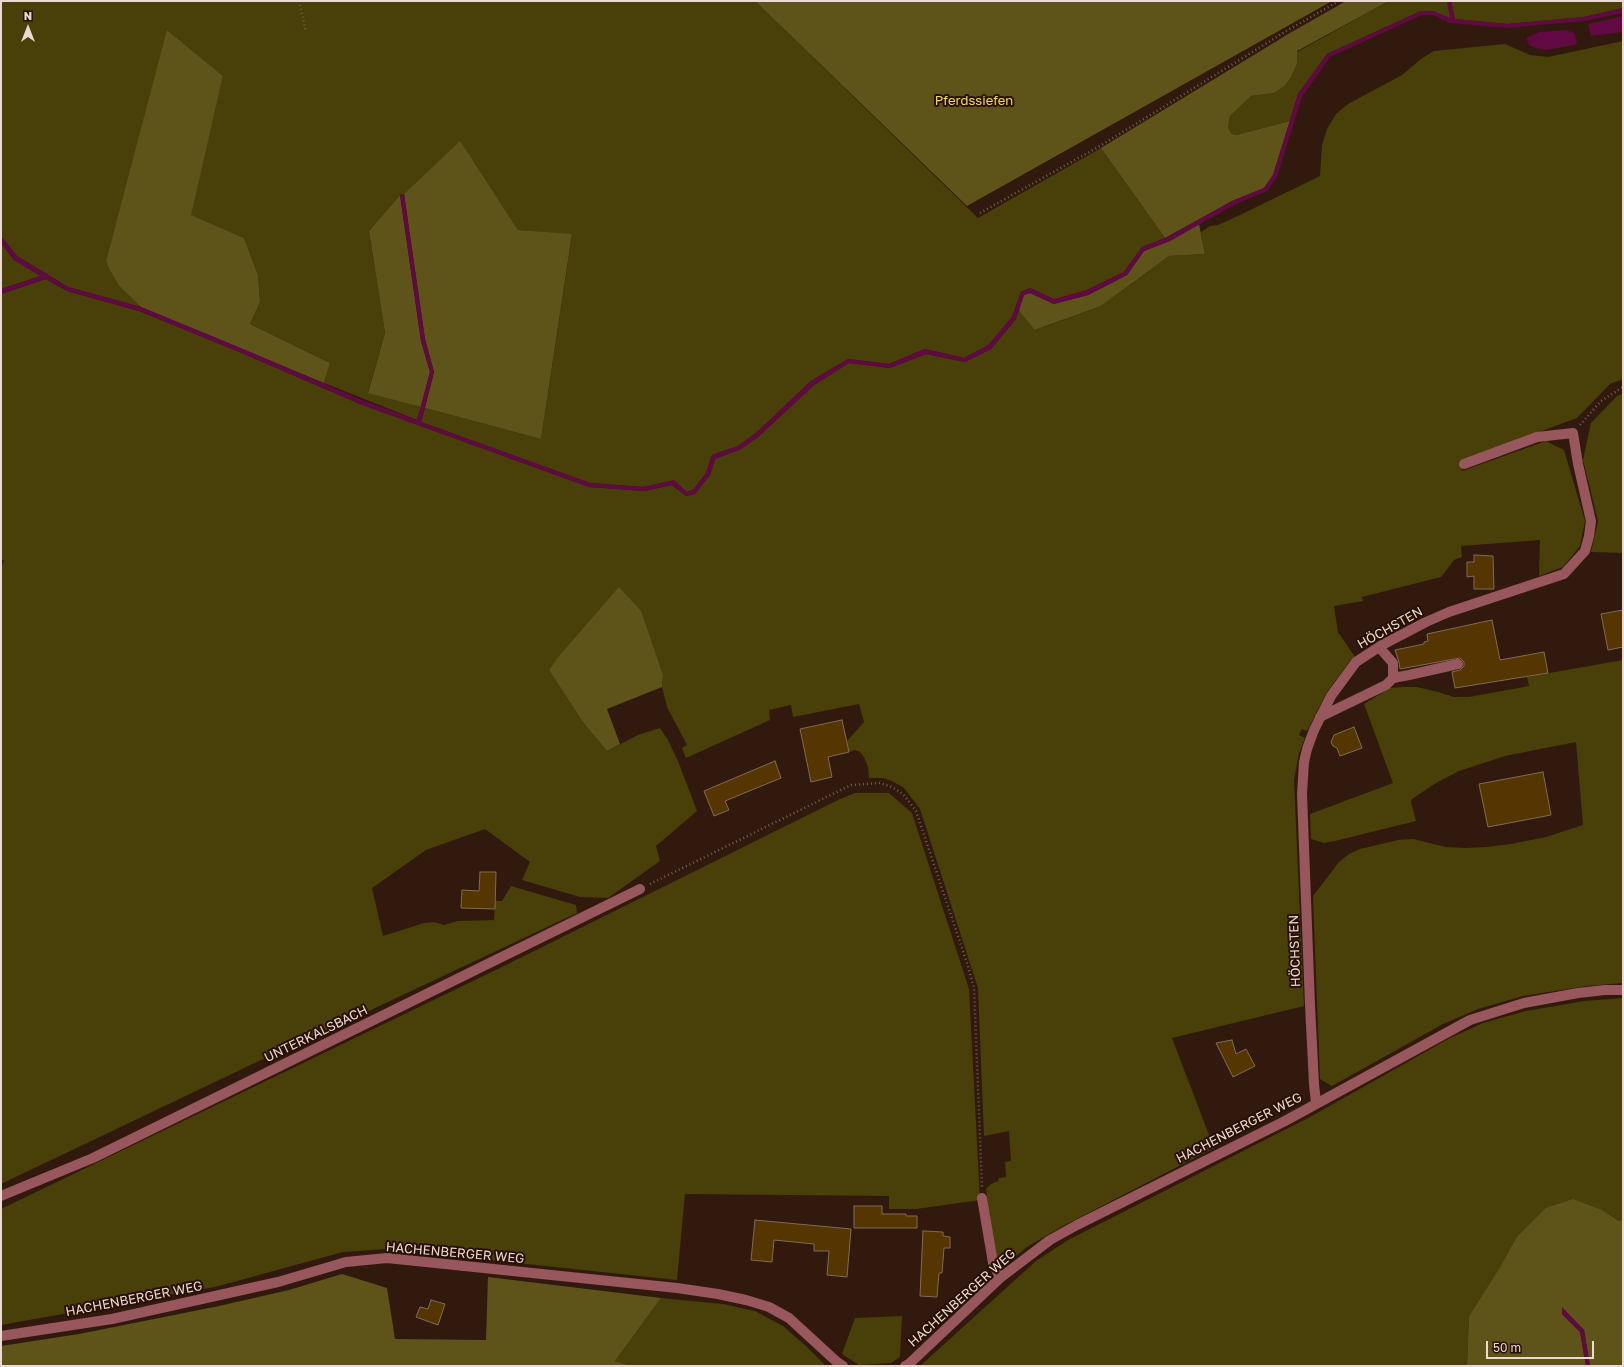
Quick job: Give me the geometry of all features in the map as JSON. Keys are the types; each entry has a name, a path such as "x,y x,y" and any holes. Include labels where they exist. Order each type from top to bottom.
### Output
{"street":[{"path":"1464,464 1537,437 1573,433"},
{"name":"HÖCHSTEN","path":"1316,1103 1310,1005 1302,794 1303,774 1307,749 1320,717 1331,696 1356,662 1379,647 1419,625 1449,612 1564,574 1575,564 1585,551 1591,521 1578,464 1573,433"},
{"path":"1379,647 1393,663 1393,678"},
{"path":"1320,717 1386,685 1393,678 1458,664"},
{"name":"UNTERKALSBACH","path":"1,1196 93,1158 640,889"},
{"name":"HACHENBERGER WEG","path":"905,1366 1000,1278 1050,1240 1077,1225 1230,1149 1470,1020 1524,1003 1578,993 1623,990"},
{"path":"982,1198 993,1263 1000,1278"},
{"name":"HACHENBERGER WEG","path":"1,1336 112,1319 278,1282 346,1262 387,1258 677,1288 746,1300 769,1307 789,1318 843,1366"}],"path":[{"path":"299,1 306,32"},
{"path":"980,213 1106,142 1288,30 1339,1"},
{"path":"1573,433 1601,401 1623,386"},
{"path":"640,889 851,785 880,783 892,787 903,794 916,811 974,988 982,1198"}],"shaded area":[{"path":"1,1 755,1 978,218 1101,148 1165,238 1142,247 1124,272 1087,290 1054,300 1030,288 1021,292 1012,317 988,346 964,358 925,349 889,364 848,359 811,381 756,433 738,446 712,455 706,473 693,490 687,492 674,481 643,487 590,483 421,422 425,408 541,439 572,235 518,230 460,142 404,194 400,195 369,231 385,333 368,392 421,407 417,420 324,383 330,363 250,324 260,302 258,275 244,238 190,215 223,76 168,31 106,261 119,286 141,307 68,287 17,256 1,236"},
{"path":"1389,1 1447,1 1451,19 1433,11 1421,11 1327,54 1298,94 1290,121 1236,135 1231,133 1228,127 1230,116 1251,96 1274,93 1297,63 1297,52"},
{"path":"1447,1 1451,1 1455,19 1507,24 1584,17 1623,8 1623,13 1585,21 1506,28 1449,23 1433,15 1422,15 1330,57 1302,97 1277,177 1267,191 1234,205 1170,241 1144,251 1127,275 1088,295 1054,304 1030,293 1024,295 1016,319 991,349 965,362 926,354 890,368 849,363 814,385 758,437 741,449 715,459 710,475 695,494 686,496 672,485 644,491 589,487 360,404 139,311 67,291 46,279 1,294 1,289 41,276 14,260 1,243 1,236 17,256 68,287 141,307 362,400 417,420 430,372 421,341 400,195 404,194 425,339 434,372 421,422 590,483 643,487 674,480 687,492 693,490 706,473 712,455 738,446 756,433 811,381 848,359 889,364 925,349 964,358 988,345 1012,317 1021,292 1030,288 1054,299 1087,290 1124,272 1142,247 1168,237 1232,201 1264,188 1273,175 1298,94 1327,54 1421,11 1433,11 1450,18"},
{"path":"1451,1 1623,1 1623,8 1584,17 1507,24 1455,19"},
{"path":"1623,16 1623,32 1591,36 1588,24"},
{"path":"1566,30 1574,33 1577,43 1574,45 1546,50 1529,45 1526,38 1539,32"},
{"path":"1623,41 1623,379 1610,384 1577,418 1460,461 1462,471 1546,441 1564,450 1585,521 1580,546 1563,567 1539,576 1540,540 1461,546 1462,557 1454,560 1441,577 1362,597 1363,601 1334,606 1338,632 1355,657 1350,661 1327,692 1307,731 1302,729 1299,735 1305,738 1299,753 1294,780 1304,1006 1172,1038 1214,1148 1061,1227 1027,1247 1004,1266 996,1262 986,1189 991,1184 998,1181 999,1178 1006,1177 1005,1162 1011,1161 1009,1131 984,1136 978,988 920,809 904,788 883,778 869,778 868,767 864,757 860,752 855,750 849,752 847,741 864,722 859,704 793,717 791,705 769,710 770,720 686,758 682,748 687,745 667,707 662,687 663,675 549,670 582,721 607,751 638,735 660,728 668,740 678,761 697,811 656,846 660,861 608,898 580,897 522,880 530,862 485,829 426,850 372,888 383,936 424,923 434,922 444,925 458,921 494,920 495,901 502,901 511,886 576,905 577,913 322,1033 282,1050 1,1184 1,569 4,560 1,560 1,294 46,279 67,291 139,311 360,404 589,487 644,491 672,485 686,496 695,494 710,475 715,459 741,449 758,437 814,385 849,363 890,368 926,354 965,362 991,349 1016,319 1019,309 1036,330 1101,306 1169,256 1205,254 1201,232 1210,226 1218,225 1320,176 1322,145 1327,129 1336,114 1348,104 1402,75 1421,59 1434,51 1505,44 1530,55 1548,57"},
{"path":"1,243 14,260 41,276 1,289"},
{"path":"1623,394 1623,553 1591,552 1598,521 1583,460 1591,423 1617,396"},
{"path":"1623,660 1623,983 1587,986 1523,996 1478,1009 1443,1024 1332,1086 1320,1079 1313,896 1339,862 1349,854 1360,849 1398,840 1413,839 1446,847 1487,847 1546,837 1583,825 1576,742 1505,756 1459,771 1436,783 1412,799 1411,802 1416,821 1324,843 1311,839 1310,814 1393,783 1364,704 1390,688 1417,687 1454,697 1469,697 1529,686 1527,677"},
{"path":"855,793 889,793 912,813 969,989 980,1200 916,1209 889,1209 889,1196 685,1194 677,1280 386,1249 343,1252 215,1287 1,1325 1,1209 506,965 838,800"},
{"path":"1623,998 1623,1219 1619,1221 1602,1210 1516,1238 1500,1267 1469,1316 1467,1366 920,1366 1036,1261 1068,1240 1310,1117 1450,1038 1483,1023 1526,1011 1584,1001"},
{"path":"661,1298 723,1304 755,1311 783,1326 826,1366 631,1366 615,1361"},
{"path":"1562,1307 1584,1330 1590,1366 1586,1366 1580,1332 1562,1314"},
{"path":"902,1316 900,1357 891,1363 859,1365 842,1354 855,1318"}],"green space":[{"name":"Pferdssiefen","path":"755,1 1332,1 967,206"},
{"path":"1346,1 1389,1 1297,51 1297,63 1291,77 1284,86 1274,93 1251,96 1230,116 1228,127 1231,133 1236,135 1290,121 1273,175 1264,188 1232,201 1165,238 1101,148 1290,33"},
{"path":"167,30 223,76 191,215 244,238 258,275 260,302 250,324 330,363 324,383 141,307 119,286 109,269 106,261"},
{"path":"460,141 518,230 572,234 541,439 425,408 434,372 425,339 404,194"},
{"path":"400,195 421,341 430,372 421,407 368,393 385,333 369,231"},
{"path":"1199,224 1205,254 1169,256 1101,306 1035,330 1019,309 1024,295 1030,293 1054,304 1088,295 1127,275 1144,251 1170,241"},
{"path":"619,587 641,611 663,675 662,687 607,709 620,744 607,751 582,721 549,670 559,656"},
{"path":"1573,1199 1602,1210 1619,1221 1623,1219 1623,1366 1590,1366 1584,1330 1562,1308 1562,1314 1580,1332 1586,1366 1467,1366 1469,1316 1500,1267 1516,1238 1546,1208"},
{"path":"342,1274 387,1288 395,1339 486,1340 488,1277 661,1298 615,1361 631,1366 1,1366 1,1346 79,1334 219,1306 289,1290"}],"building":[{"path":"1474,555 1493,556 1494,589 1474,589 1474,576 1467,577 1467,562 1474,562"},
{"path":"1623,610 1623,647 1608,650 1601,614"},
{"path":"1492,620 1500,660 1544,652 1548,673 1455,688 1452,672 1460,670 1464,666 1464,662 1460,658 1400,669 1395,650 1424,644 1424,642 1428,641 1427,634"},
{"path":"842,720 849,752 828,757 832,777 811,782 800,729"},
{"path":"1354,727 1362,748 1340,756 1337,748 1333,746 1331,742 1334,735"},
{"path":"775,761 781,778 725,801 729,810 714,816 704,791"},
{"path":"1543,772 1551,815 1488,827 1479,784"},
{"path":"480,872 496,872 495,909 461,908 462,890 479,891"},
{"path":"1232,1040 1236,1054 1246,1049 1255,1066 1233,1077 1216,1043"},
{"path":"854,1206 882,1206 882,1214 906,1214 906,1216 917,1216 917,1228 854,1228"},
{"path":"755,1220 851,1229 847,1277 827,1275 829,1251 814,1251 814,1244 774,1240 772,1262 751,1260"},
{"path":"923,1231 943,1232 943,1236 950,1237 950,1248 944,1248 942,1273 939,1273 937,1297 920,1296"},
{"path":"431,1300 445,1304 438,1325 416,1317 420,1307 428,1309"}]}
